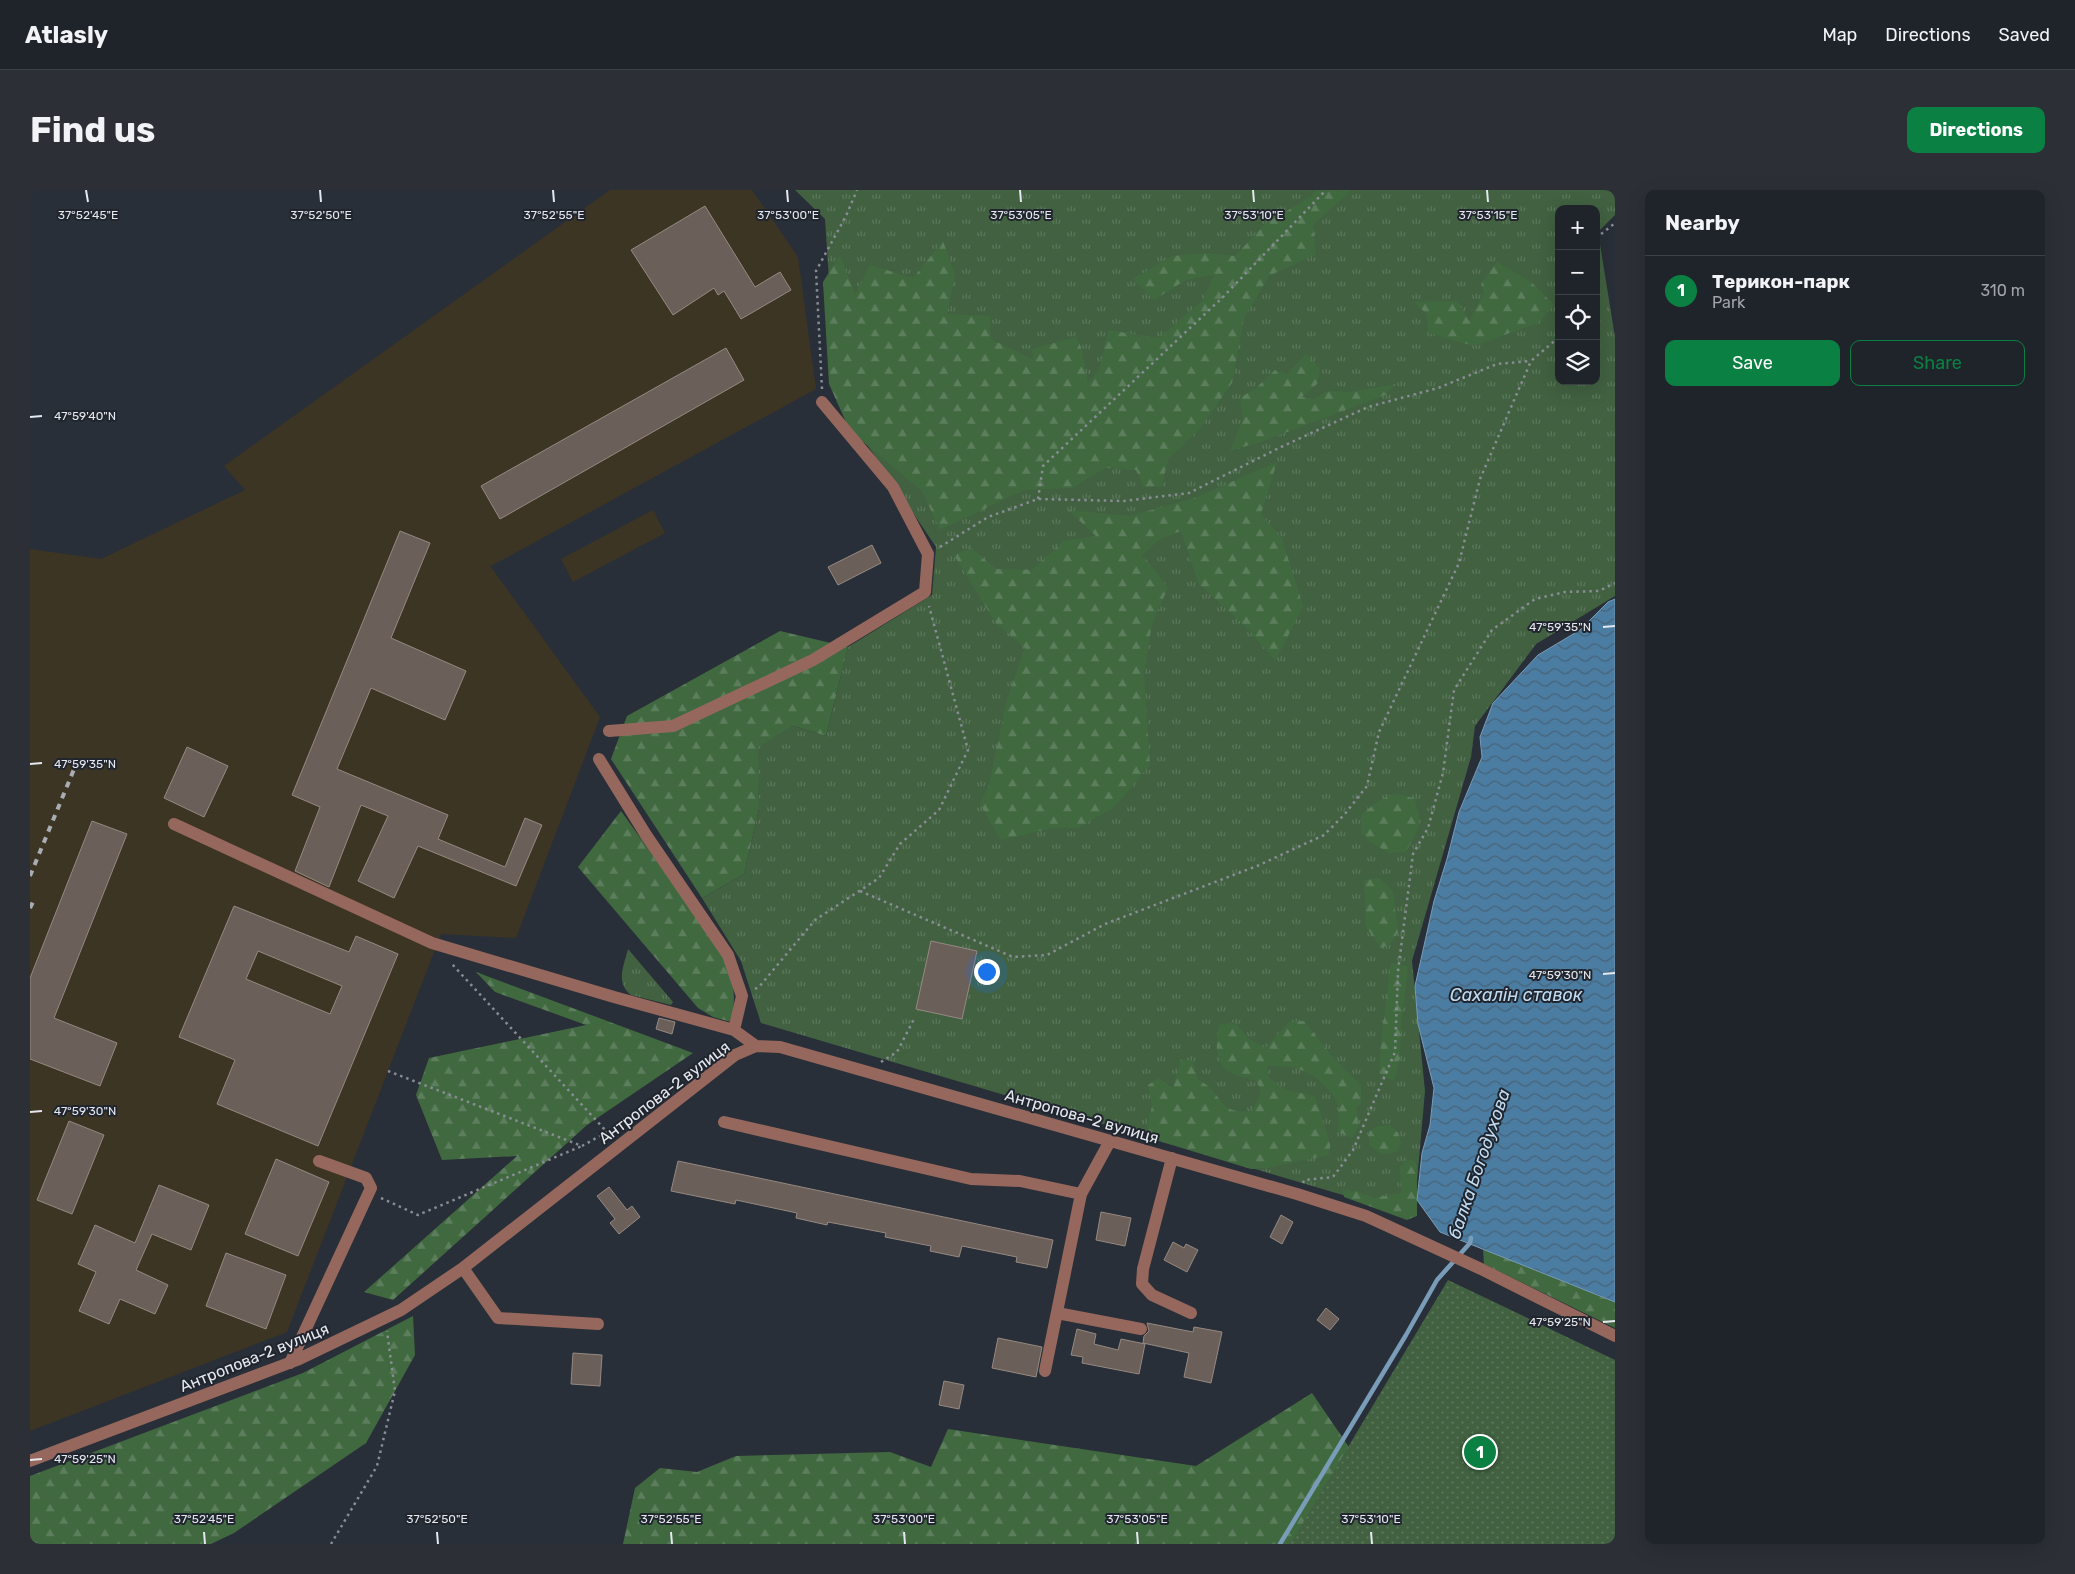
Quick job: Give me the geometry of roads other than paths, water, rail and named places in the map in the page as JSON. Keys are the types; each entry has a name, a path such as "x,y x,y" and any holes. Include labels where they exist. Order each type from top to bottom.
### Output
{"street":[{"path":"609,731 673,726 813,660 925,592 928,554 893,487 822,402"},
{"path":"598,759 646,835 728,956 742,996 734,1030"},
{"path":"174,824 432,942 614,997 734,1030 756,1046"},
{"name":"Антропова-2 вулиця","path":"30,1461 290,1363 401,1310 463,1268 735,1055 756,1046 780,1047 1297,1194 1366,1216 1481,1269 1615,1336"},
{"path":"724,1122 971,1179 1020,1181 1081,1194"},
{"path":"1045,1370 1081,1194 1110,1141"},
{"path":"1172,1158 1143,1269 1142,1284 1152,1295 1191,1313"},
{"path":"290,1363 371,1188 366,1178 319,1161"},
{"path":"463,1268 498,1318 598,1324"},
{"path":"1057,1313 1141,1329"}],"water":[{"name":"Сахалін ставок","path":"1615,599 1615,1302 1440,1232 1417,1200 1422,1153 1430,1125 1434,1088 1418,1024 1415,986 1434,901 1459,812 1482,757 1480,737 1493,703 1538,655 1580,630 1608,602"}],"waterway":[{"name":"балка Богодухова","path":"1280,1544 1437,1280 1470,1243 1471,1238"}],"railway":[{"path":"30,876 77,762"},
{"path":"30,908 33,902"}],"place":[{"name":"Терикон-парк","path":"1480,1452"}]}
